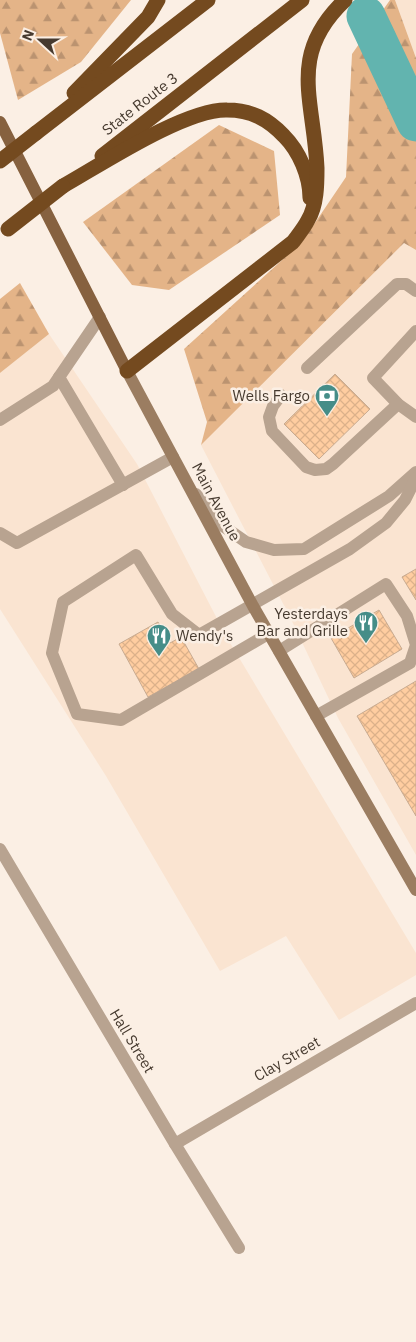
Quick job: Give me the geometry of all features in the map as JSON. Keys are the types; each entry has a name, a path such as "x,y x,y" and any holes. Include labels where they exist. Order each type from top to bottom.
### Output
{"highway":[{"path":"36,133 148,17 158,0"},
{"path":"0,160 208,0"},
{"name":"State Route 3","path":"4,232 302,0"},
{"path":"127,371 293,242 309,219 318,187 316,146 307,78 310,54 320,30 332,12 345,0"},
{"path":"63,186 152,136 198,114 227,110 250,113 272,123 290,142 304,168 310,193 309,219"}],"main road":[{"name":"Main Avenue","path":"0,122 127,371"}],"street":[{"path":"307,368 397,284 406,284 416,291"},
{"path":"0,420 53,386 100,317"},
{"path":"416,331 373,378 398,404 416,417"},
{"name":"Main Avenue","path":"127,371 268,634 416,890"},
{"path":"59,377 123,485"},
{"path":"281,395 273,406 269,417 272,431 306,467 315,470 326,469 333,464 398,404"},
{"path":"0,533 17,543 173,457"},
{"path":"187,483 223,526 246,542 274,550 304,549 389,496 416,472"},
{"path":"268,634 121,720 77,714 52,653 63,602 136,555 172,614 200,635 350,549 386,522 405,500 416,478"},
{"path":"278,651 386,584 408,616 416,645 410,663 316,716"},
{"name":"Hall Street","path":"0,849 239,1248"},
{"name":"Clay Street","path":"175,1144 416,1002"}],"shaded area":[{"path":"395,0 416,0 416,58"},
{"path":"404,243 416,250 416,855 338,718 290,617 201,445"},
{"path":"49,334 137,464 226,636 416,953 416,975 339,1020 286,936 220,971 106,776 0,609 0,373"}],"green space":[{"path":"0,0 131,0 81,62 18,100 0,33"},
{"path":"390,0 395,0 416,58 416,250 404,243 201,445 207,422 184,349 302,242 346,177 352,54"},
{"path":"219,125 274,151 280,215 169,290 132,285 83,222"},
{"path":"20,283 49,334 0,373 0,299"}],"building":[{"name":"Wells Fargo","path":"335,374 370,409 319,459 284,424"},
{"path":"416,569 416,600 402,577"},
{"name":"Yesterdays Bar and Grille","path":"379,610 402,649 354,678 331,638"},
{"name":"Wendy's","path":"158,622 170,643 181,637 199,669 148,697 119,644"},
{"path":"416,681 416,816 357,716"}],"waterway":[{"path":"366,16 416,122"}],"place":[{"name":"Wells Fargo","path":"327,417"},
{"name":"Yesterdays Bar and Grille","path":"366,644"},
{"name":"Wendy's","path":"159,657"}]}
